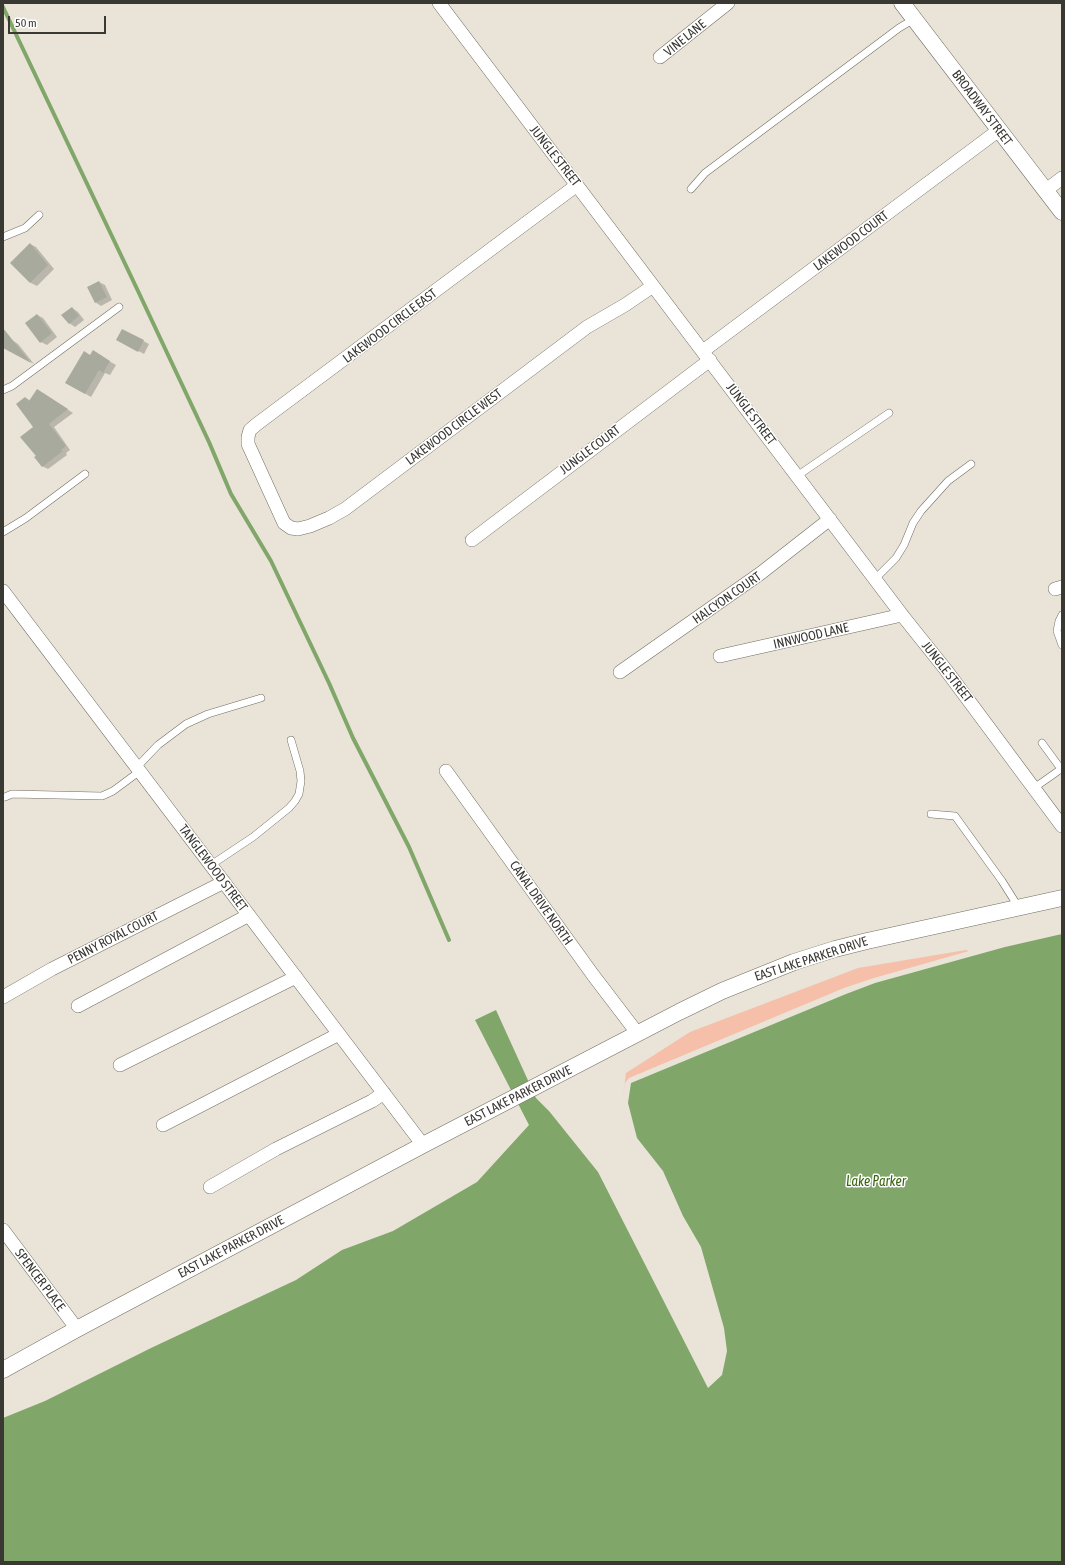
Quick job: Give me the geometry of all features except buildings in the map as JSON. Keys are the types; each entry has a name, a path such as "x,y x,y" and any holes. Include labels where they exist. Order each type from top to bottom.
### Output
{"street":[{"name":"JUNGLE STREET","path":"439,3 902,615 946,670 1062,826"},
{"name":"VINE LANE","path":"660,57 728,3"},
{"name":"BROADWAY STREET","path":"902,3 1062,212"},
{"name":"LAKEWOOD COURT","path":"706,356 999,130"},
{"path":"1045,191 1062,178"},
{"name":"LAKEWOOD CIRCLE EAST","path":"267,485 248,444 250,430 577,185"},
{"name":"LAKEWOOD CIRCLE WEST","path":"267,485 284,523 288,527 298,529 329,518 345,509 587,327 625,305 653,286"},
{"name":"JUNGLE COURT","path":"472,540 706,356"},
{"name":"HALCYON COURT","path":"620,672 761,573 830,519"},
{"name":"TANGLEWOOD STREET","path":"3,591 423,1145"},
{"name":"INNWOOD LANE","path":"720,656 902,615"},
{"name":"CANAL DRIVE NORTH","path":"446,771 592,975 638,1034"},
{"name":"PENNY ROYAL COURT","path":"3,997 52,969 224,882"},
{"name":"EAST LAKE PARKER DRIVE","path":"3,1370 423,1145 722,991 794,962 867,940 1062,898"},
{"path":"78,1006 249,916"},
{"path":"120,1065 296,977"},
{"path":"163,1125 339,1034"},
{"path":"210,1187 276,1149 372,1101 384,1093"},
{"name":"SPENCER PLACE","path":"3,1230 77,1329"}],"lane":[{"path":"691,189 705,173 899,28 914,19"},
{"path":"3,237 25,228 39,215"},
{"path":"3,390 12,386 119,307"},
{"path":"798,476 889,413"},
{"path":"875,579 896,558 922,511 948,481 971,464"},
{"path":"3,532 26,518 85,474"},
{"path":"1062,615 1057,631 1062,645"},
{"path":"5,797 12,794 102,796 113,791 138,769 158,745 186,724 208,714 261,698"},
{"path":"211,865 253,837 289,808 295,801 299,794 301,782 300,771 291,740"},
{"path":"1034,788 1061,770 1042,743"},
{"path":"931,814 955,816 1002,881 1019,908"}],"shaded area":[{"path":"966,950 969,951 844,988 629,1078 625,1083 623,1097 626,1073 690,1032 858,968"}],"water":[{"name":"Lake Parker","path":"1062,934 1062,1562 3,1562 3,1418 45,1401 151,1348 296,1280 342,1250 393,1231 477,1182 529,1125 475,1020 496,1010 536,1098 549,1111 598,1172 708,1388 722,1375 727,1351 724,1328 701,1247 683,1216 663,1171 637,1138 628,1103 631,1083 875,983 1005,947"}],"waterway":[{"path":"3,7 209,442 231,494 271,561 329,683 353,738 409,847 449,940"}]}
